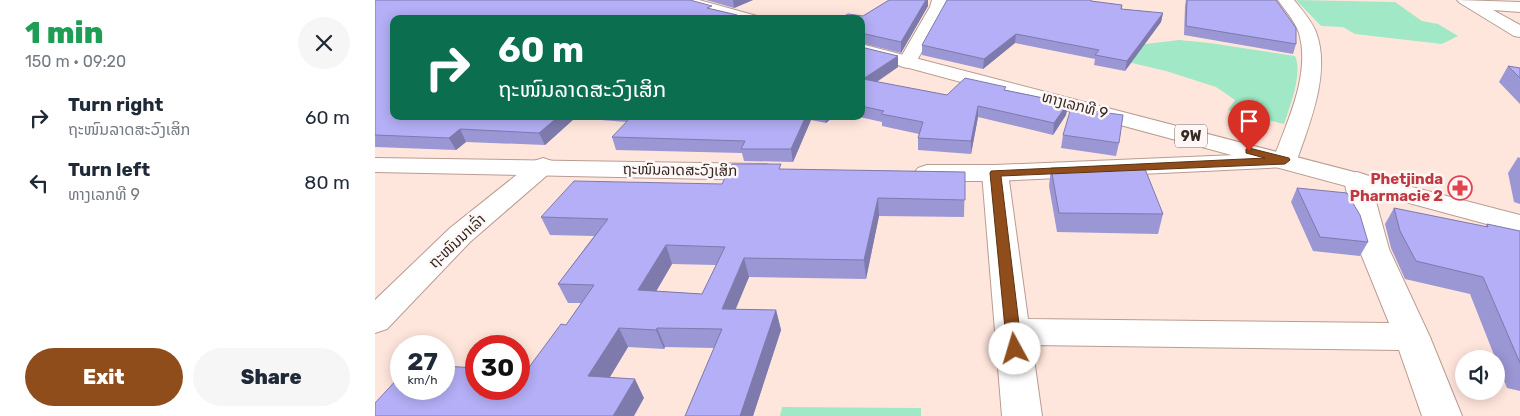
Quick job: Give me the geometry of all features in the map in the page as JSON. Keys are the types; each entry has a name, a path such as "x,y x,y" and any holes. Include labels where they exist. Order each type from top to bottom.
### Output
{"street":[{"path":"682,0 736,15"},
{"path":"907,62 938,7 940,0"},
{"path":"908,172 995,173 1285,160 1307,96 1310,47 1307,34 1300,19 1285,0"},
{"path":"1469,2 1520,7"},
{"path":"1469,2 1520,32"},
{"name":"ທາງເລກທີ 9","path":"865,50 1285,160 1520,224"},
{"name":"ຖະໜົນລາດສະວົງເສິກ","path":"375,164 792,172"},
{"name":"ຖະໜົນນາເລົ່າ","path":"375,320 461,236 543,166"},
{"path":"995,173 1022,416"},
{"path":"1357,180 1374,249 1412,337 1442,416"},
{"path":"1013,332 1412,337"}],"green space":[{"path":"1296,0 1395,2 1422,21 1438,24 1458,36 1442,44 1355,34 1343,27 1321,26"},
{"path":"1179,40 1295,56 1297,80 1284,124 1228,110 1235,100 1216,87 1166,71 1115,59 1137,45"},
{"path":"782,407 921,408 921,416 780,416"}],"building":[{"path":"375,0 690,0 712,6 707,8 737,15 390,15 390,120 554,120 539,133 460,129 449,138 375,135"},
{"path":"889,0 926,0 901,42 865,34 865,15"},
{"path":"947,0 1091,0 1122,5 1121,9 1163,13 1127,61 1095,55 1099,50 1016,34 984,59 922,45"},
{"path":"1187,0 1276,0 1296,28 1296,44 1186,26"},
{"path":"865,48 898,56 865,78"},
{"path":"1508,66 1520,68 1520,78"},
{"path":"965,78 1006,87 1004,90 1068,103 1054,123 978,106 971,141 918,138 923,122 881,114 884,111 865,107 865,79 947,95"},
{"path":"1071,108 1123,115 1119,143 1063,135"},
{"path":"628,120 804,120 791,149 741,149 745,141 612,137"},
{"path":"732,164 781,164 779,169 965,172 965,200 878,198 864,260 744,258 722,309 776,310 740,416 685,416 722,329 657,328 656,330 619,328 588,376 635,379 613,416 375,416 375,403 390,387 390,400 455,400 455,367 465,367 465,400 530,400 530,366 561,324 566,325 594,285 558,284 608,219 541,217 574,181 722,184","holes":["666,245 725,247 702,294 638,290"]},
{"path":"1051,168 1145,169 1163,214 1059,213"},
{"path":"1297,188 1347,193 1360,215 1368,242 1320,237"},
{"path":"1394,208 1488,227 1487,224 1520,231 1520,363 1483,277 1416,261 1400,231"}],"place":[{"name":"Phetjinda Pharmacie 2","path":"1460,188"}],"route":[{"path":"1015,349 995,173 1285,160 1249,151"}]}
